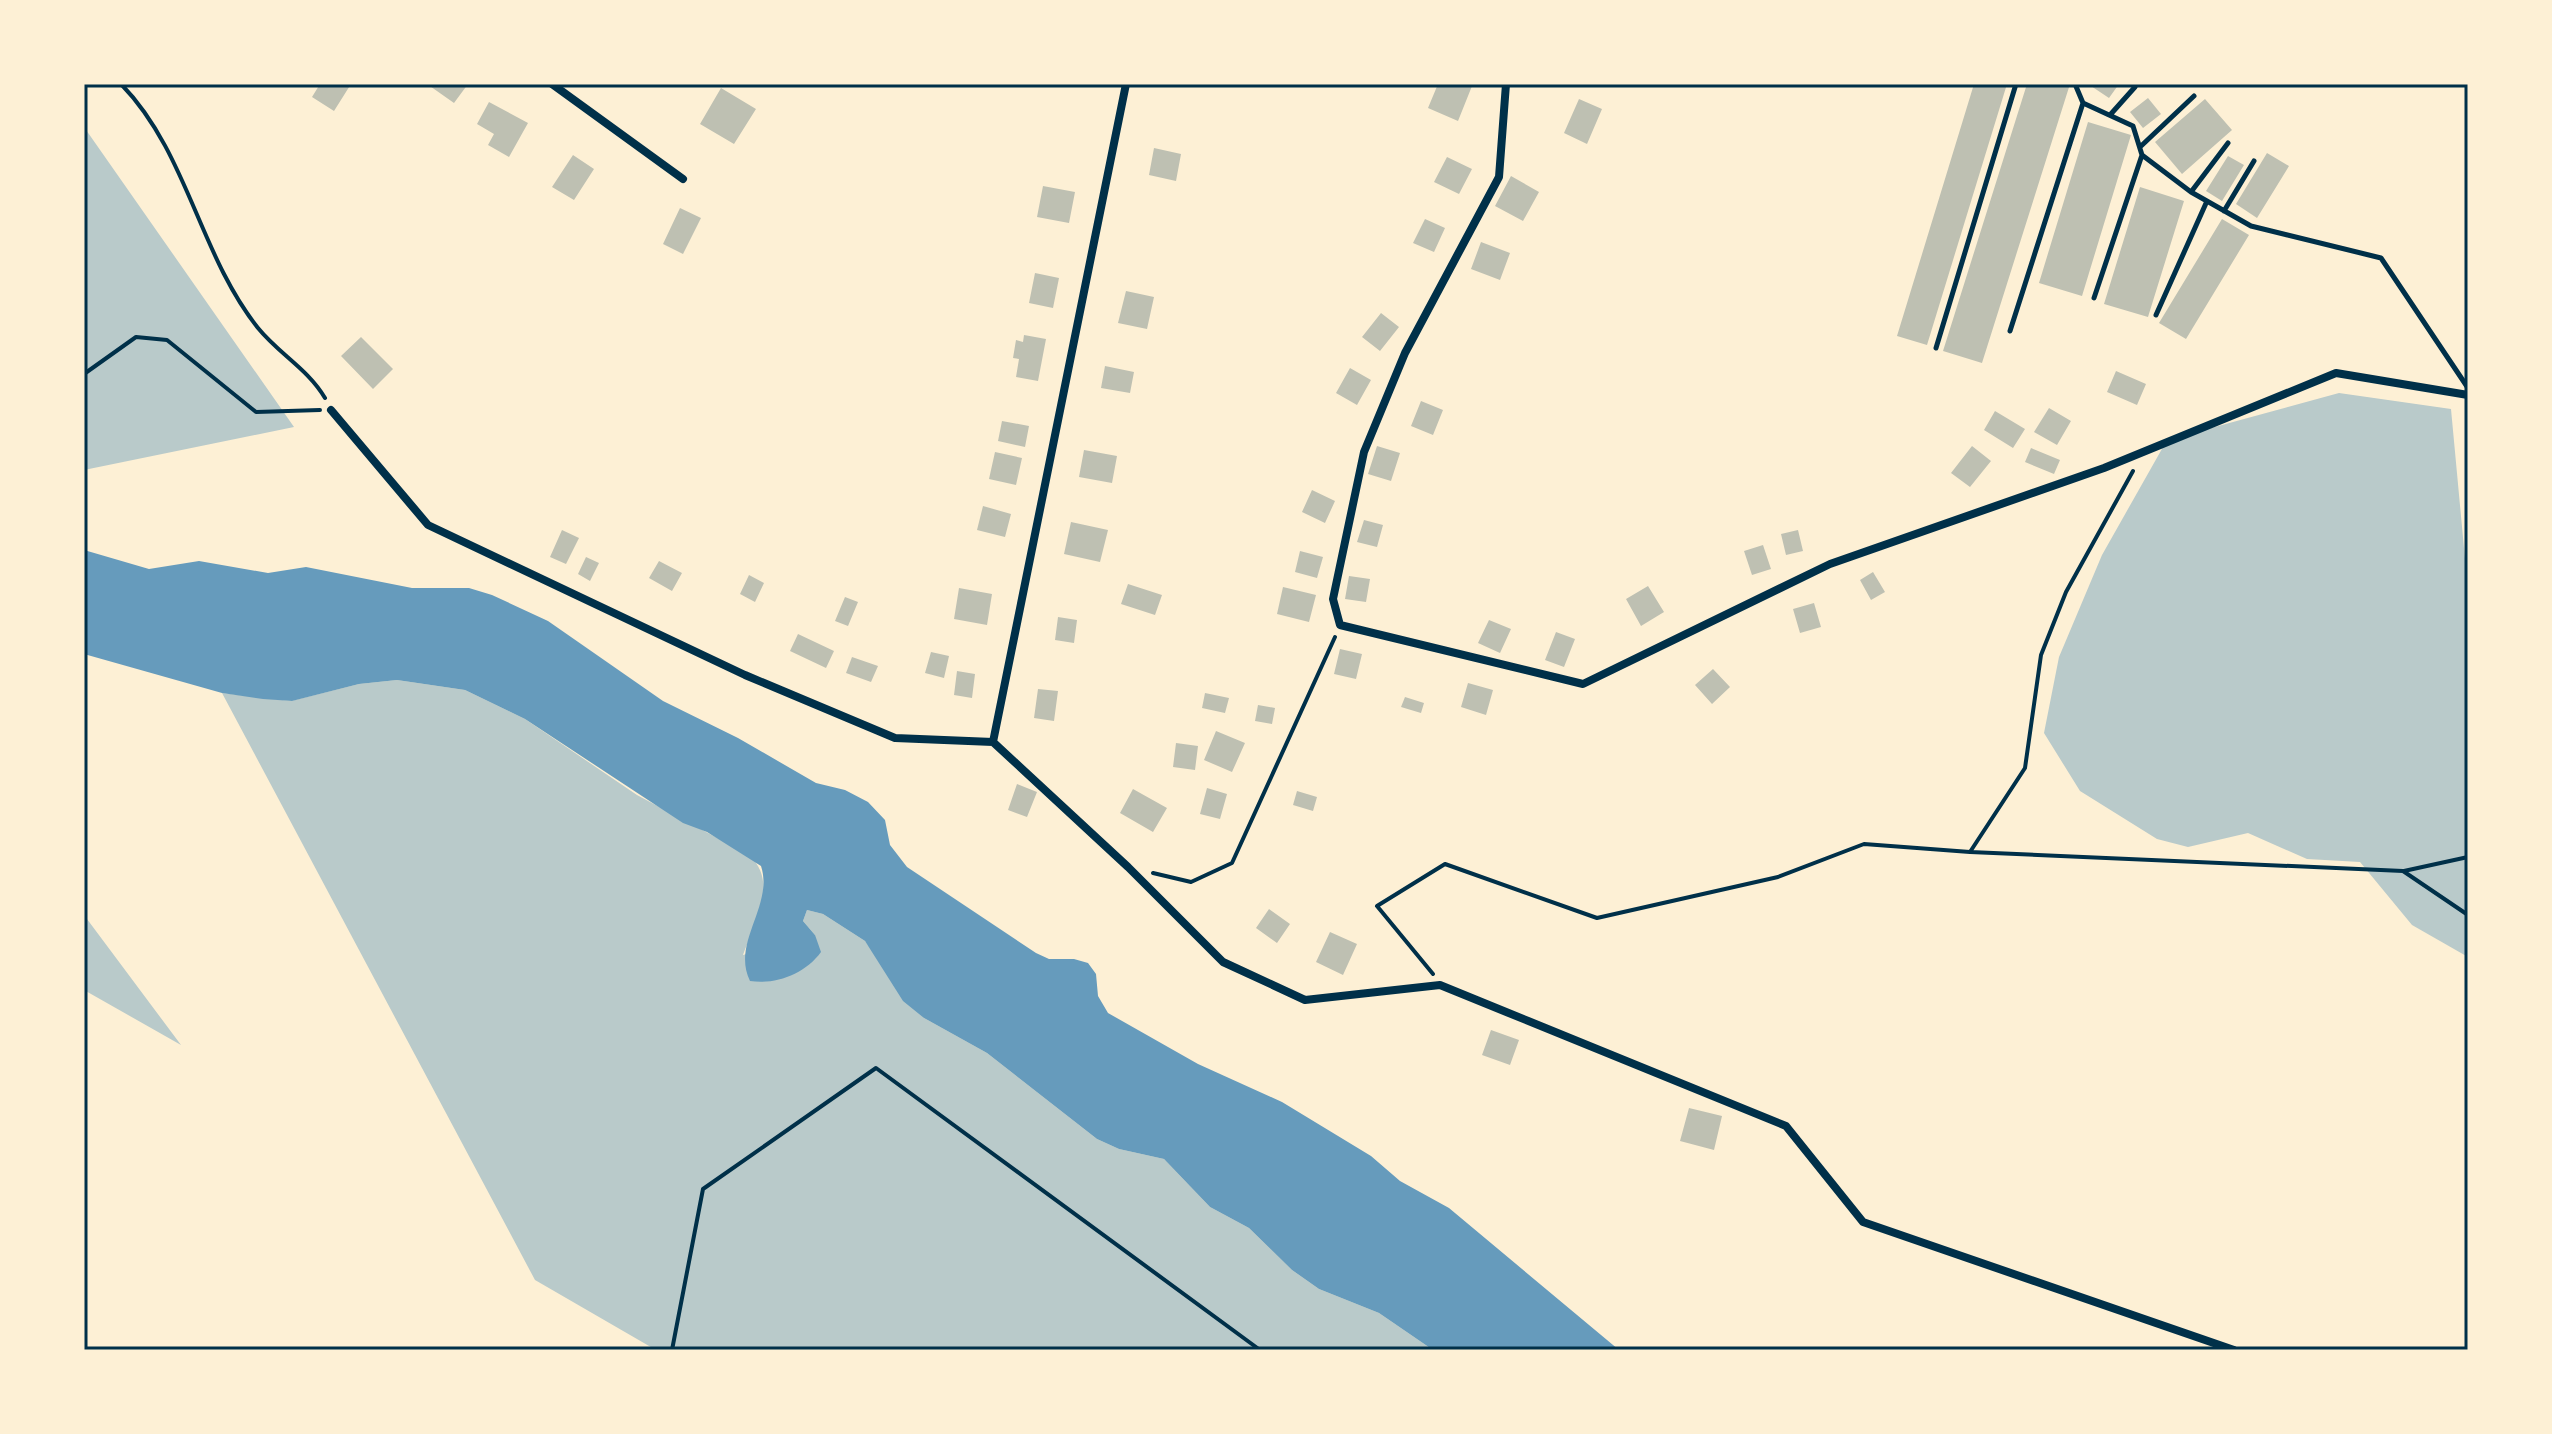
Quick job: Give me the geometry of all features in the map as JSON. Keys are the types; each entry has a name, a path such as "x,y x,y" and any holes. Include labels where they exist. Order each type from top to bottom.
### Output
{"street":[{"path":"552,84 683,179"},
{"path":"993,742 1126,84"},
{"path":"1506,84 1499,177 1405,353 1364,452 1333,599 1340,625 1583,684 1830,564 2104,468 2336,373 2468,395"},
{"path":"331,410 428,525 745,675 895,738 993,742 1128,867 1223,962 1305,1000 1440,985 1786,1126 1863,1222 2234,1350"}],"lane":[{"path":"1936,348 2016,84"},
{"path":"2010,331 2083,103 2075,84"},
{"path":"2110,115 2135,87"},
{"path":"2140,147 2194,96"},
{"path":"2083,103 2133,126 2142,155 2094,298"},
{"path":"2191,192 2228,143"},
{"path":"2142,155 2191,192 2251,226 2381,258 2468,388"},
{"path":"2224,211 2254,161"},
{"path":"2156,315 2207,201"}],"path":[{"path":"84,374 136,337 167,340 256,412 331,410 315,381 258,328 221,267 162,137 121,84"},
{"path":"1970,852 2025,768 2041,655 2066,592 2145,449"},
{"path":"1128,867 1191,882 1232,863 1340,625"},
{"path":"1446,980 1433,974 1377,906 1445,864 1597,918 1778,877 1864,844 1970,852 2403,871 2468,857"},
{"path":"2403,871 2468,915"},
{"path":"672,1350 703,1189 876,1068 1260,1350"}],"shaded area":[{"path":"84,127 294,427 84,470"},
{"path":"2339,393 2451,409 2468,591 2468,957 2412,925 2360,862 2307,859 2248,833 2188,847 2157,839 2080,791 2044,733 2059,657 2102,555 2167,440"},
{"path":"397,680 465,690 525,719 637,795 749,855 758,866 763,890 758,916 743,955 815,935 803,921 807,910 823,914 865,941 924,1018 987,1053 1097,1139 1119,1149 1164,1159 1210,1207 1249,1228 1292,1270 1319,1289 1379,1313 1433,1350 656,1350 535,1280 222,693 291,701 359,684"},
{"path":"84,915 181,1045 84,990"}],"water":[{"path":"84,550 149,569 199,561 268,573 306,567 412,588 469,588 492,595 548,621 663,701 738,738 816,783 845,790 868,802 885,820 890,845 907,867 1036,953 1049,959 1074,959 1088,963 1096,974 1098,996 1108,1013 1198,1064 1282,1102 1371,1156 1400,1181 1449,1208 1619,1350 1433,1350 1379,1313 1319,1289 1292,1270 1249,1228 1210,1207 1164,1159 1119,1149 1097,1139 987,1053 924,1018 903,1001 865,941 823,914 807,910 803,921 815,935 821,952 814,960 798,972 780,979 750,981 746,953 762,896 761,866 707,832 683,823 525,719 465,690 397,680 359,684 292,701 263,699 222,693 84,654"}],"building":[{"path":"320,84 351,84 334,111 312,97"},
{"path":"427,84 468,84 454,103"},
{"path":"1438,84 1472,86 1458,121 1428,108"},
{"path":"1974,84 2007,84 1927,345 1897,336"},
{"path":"2027,84 2070,84 1982,363 1943,351"},
{"path":"2119,84 2109,98 2091,86"},
{"path":"721,88 756,109 734,144 700,124"},
{"path":"2148,98 2161,114 2143,128 2130,112"},
{"path":"1579,99 1602,109 1587,144 1564,133"},
{"path":"2205,99 2232,130 2182,174 2155,142"},
{"path":"489,102 528,123 509,157 488,145 494,134 477,124"},
{"path":"2088,122 2131,135 2082,296 2039,283"},
{"path":"1154,148 1181,154 1176,181 1149,175"},
{"path":"2267,153 2289,166 2257,218 2236,204"},
{"path":"573,155 594,169 574,200 552,187"},
{"path":"2228,156 2244,165 2222,201 2206,191"},
{"path":"1447,157 1472,169 1459,194 1434,182"},
{"path":"1511,176 1539,192 1523,221 1495,206"},
{"path":"1043,186 1075,192 1069,223 1037,217"},
{"path":"2140,187 2184,201 2148,317 2104,304"},
{"path":"680,208 701,218 683,254 663,244"},
{"path":"1425,219 1445,228 1434,252 1413,243"},
{"path":"2222,219 2249,235 2186,339 2159,323"},
{"path":"1481,242 1510,253 1500,280 1471,269"},
{"path":"1035,273 1059,278 1053,308 1029,303"},
{"path":"1126,291 1154,297 1147,329 1118,323"},
{"path":"1381,313 1399,327 1380,351 1362,337"},
{"path":"1024,335 1046,339 1038,381 1016,377 1019,359 1013,358 1016,340 1023,342"},
{"path":"361,337 393,369 373,389 341,356"},
{"path":"1105,366 1134,372 1130,393 1101,388"},
{"path":"1350,368 1371,380 1357,405 1336,393"},
{"path":"2116,371 2146,384 2137,405 2107,392"},
{"path":"1421,401 1443,410 1433,435 1411,426"},
{"path":"2049,408 2071,421 2057,445 2034,432"},
{"path":"1995,411 2025,429 2013,448 1984,430"},
{"path":"1002,421 1029,426 1025,447 998,441"},
{"path":"1377,446 1400,453 1391,481 1368,474"},
{"path":"1972,446 1991,461 1970,487 1951,473"},
{"path":"2031,448 2060,460 2054,474 2025,462"},
{"path":"1084,450 1117,456 1112,483 1079,477"},
{"path":"995,452 1022,458 1016,485 989,479"},
{"path":"1312,490 1335,501 1325,523 1302,512"},
{"path":"983,506 1011,514 1005,537 977,530"},
{"path":"1364,520 1383,525 1377,547 1357,542"},
{"path":"1071,522 1108,530 1100,562 1064,554"},
{"path":"562,530 579,538 566,564 550,557"},
{"path":"1798,530 1803,551 1786,555 1781,534"},
{"path":"1763,545 1771,569 1752,575 1744,551"},
{"path":"1300,551 1323,557 1317,578 1295,572"},
{"path":"586,557 599,563 590,581 578,574"},
{"path":"659,561 682,573 672,591 649,578"},
{"path":"1873,572 1885,592 1871,600 1860,580"},
{"path":"749,575 764,583 755,602 740,594"},
{"path":"1349,576 1370,579 1366,602 1345,599"},
{"path":"1128,584 1162,595 1155,615 1121,604"},
{"path":"1648,586 1664,612 1641,626 1626,599"},
{"path":"1283,587 1316,595 1309,622 1277,614"},
{"path":"959,588 992,594 987,625 954,619"},
{"path":"845,597 858,602 848,626 835,621"},
{"path":"1814,603 1821,627 1800,633 1793,609"},
{"path":"1058,617 1077,620 1074,643 1055,640"},
{"path":"1489,620 1511,629 1500,653 1478,643"},
{"path":"1556,632 1575,639 1564,667 1545,660"},
{"path":"798,634 834,651 826,668 790,651"},
{"path":"1340,649 1362,654 1356,679 1334,674"},
{"path":"931,652 949,656 944,678 925,673"},
{"path":"852,657 878,666 871,682 846,673"},
{"path":"1713,669 1730,687 1712,704 1695,685"},
{"path":"957,671 975,674 972,698 954,695"},
{"path":"1468,683 1493,690 1486,715 1461,707"},
{"path":"1038,689 1058,691 1054,721 1034,718"},
{"path":"1205,693 1229,698 1225,713 1202,708"},
{"path":"1405,697 1424,703 1421,713 1401,707"},
{"path":"1258,705 1275,708 1272,724 1255,721"},
{"path":"1216,731 1245,743 1232,772 1204,760"},
{"path":"1176,743 1198,746 1195,770 1173,767"},
{"path":"1017,784 1037,792 1027,817 1008,810"},
{"path":"1207,788 1227,794 1220,819 1200,814"},
{"path":"1133,789 1167,808 1153,832 1120,813"},
{"path":"1297,791 1317,797 1313,811 1293,805"},
{"path":"1269,909 1290,924 1277,943 1256,928"},
{"path":"1330,932 1357,944 1343,975 1316,962"},
{"path":"1491,1030 1519,1040 1510,1065 1482,1055"},
{"path":"1689,1108 1722,1116 1714,1150 1680,1141"}]}
